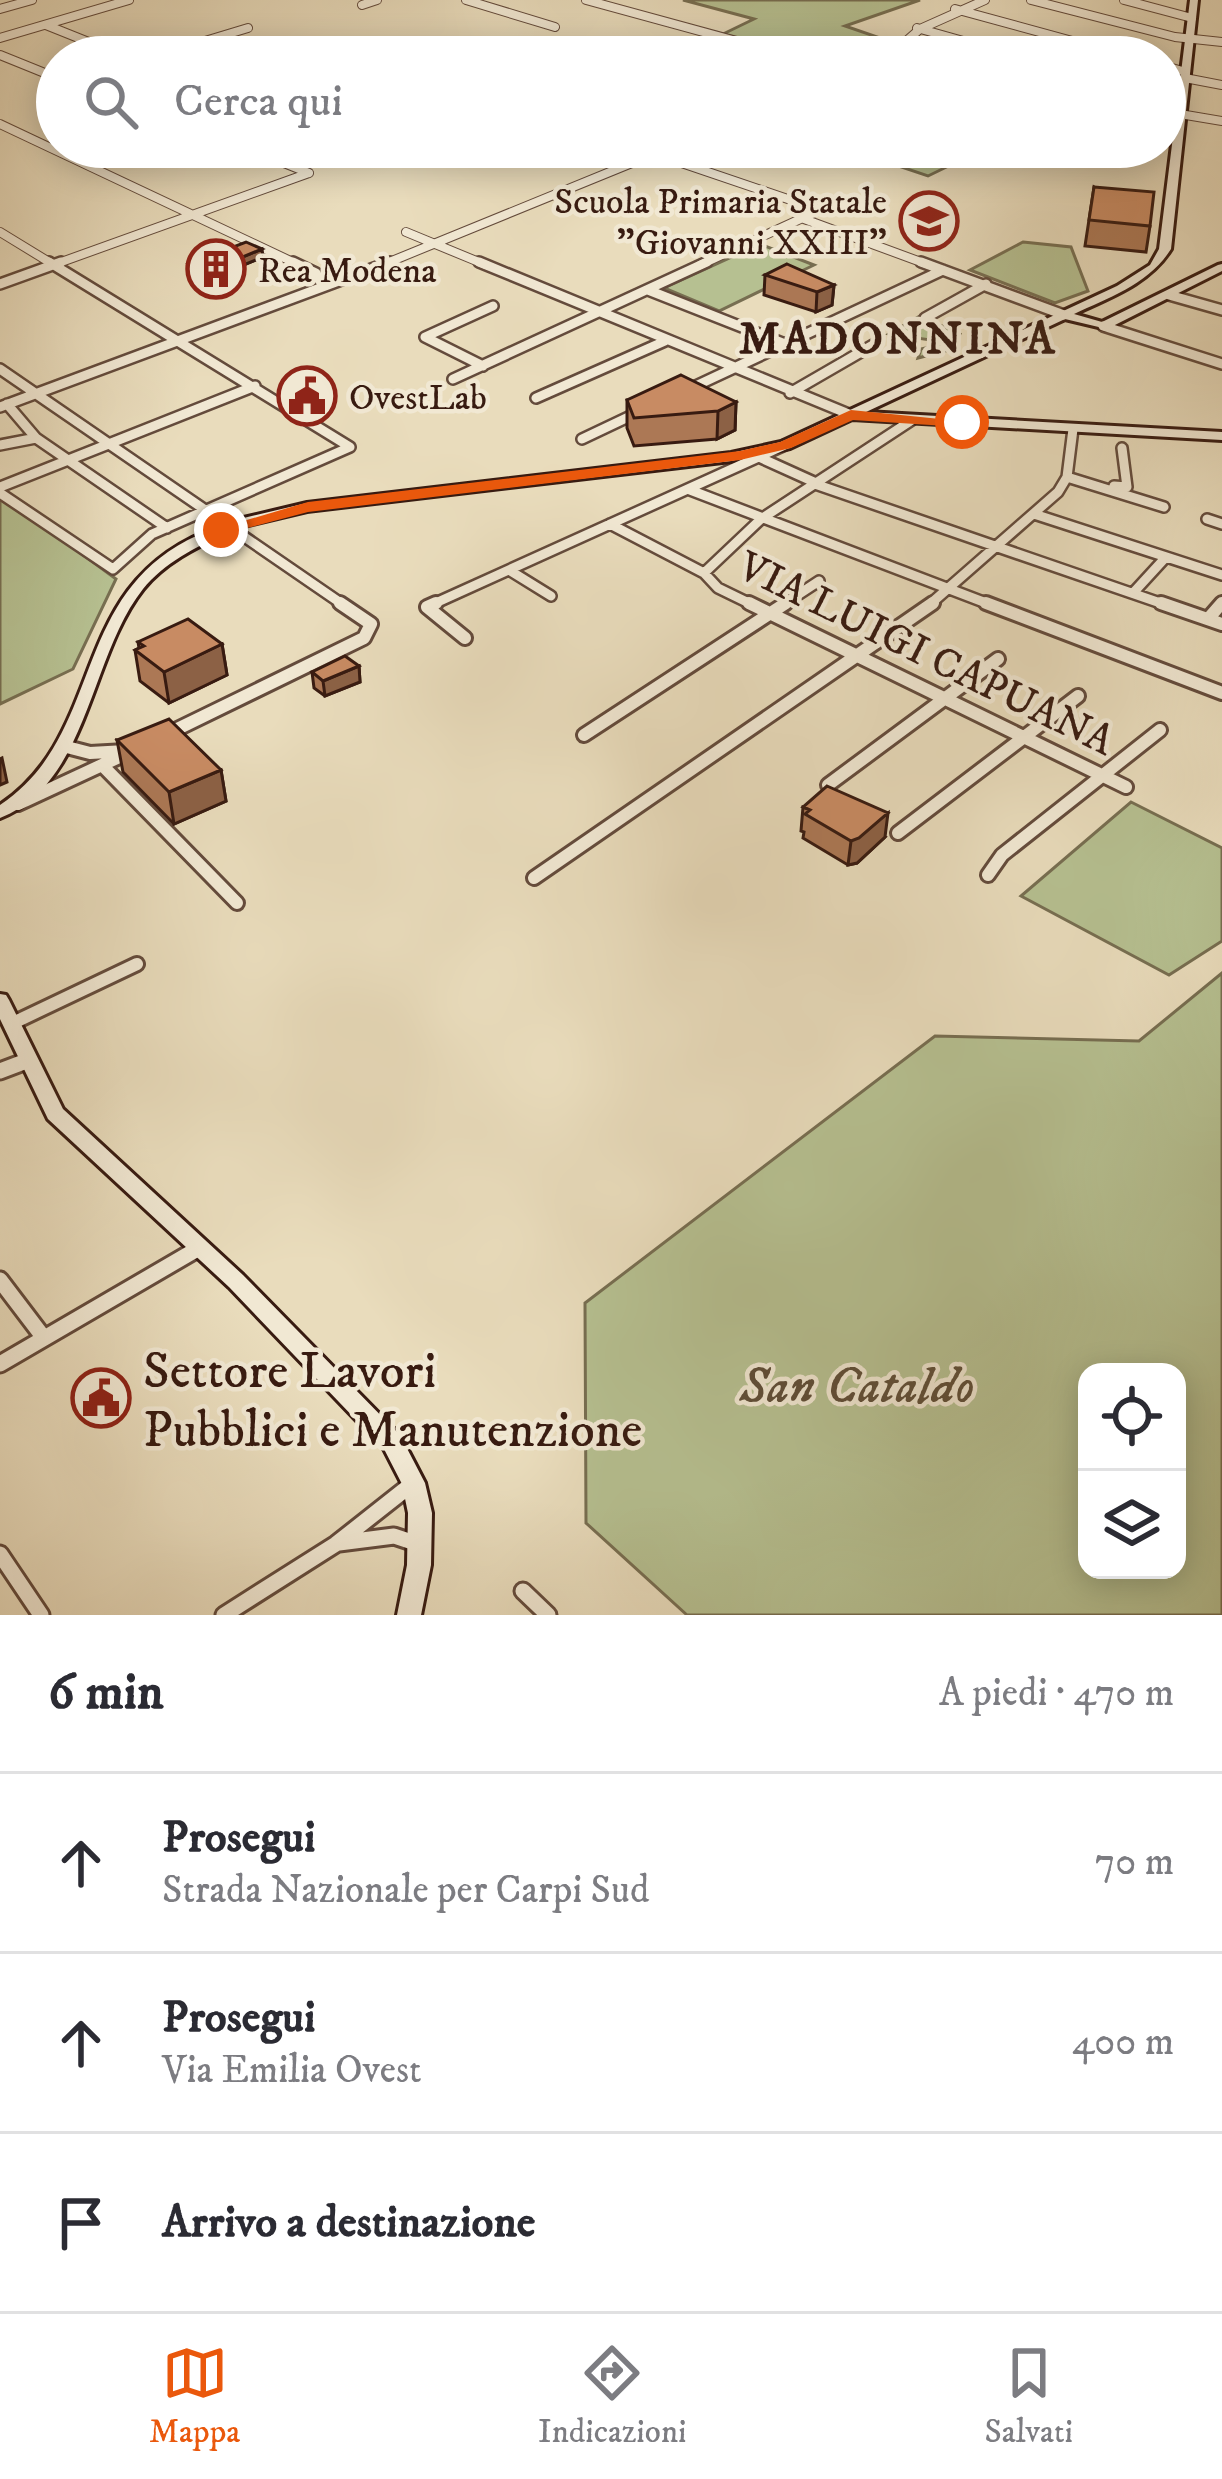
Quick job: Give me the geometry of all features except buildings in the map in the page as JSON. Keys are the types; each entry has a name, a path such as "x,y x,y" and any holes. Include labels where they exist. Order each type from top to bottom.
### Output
{"main road":[{"path":"1186,66 1194,0"},
{"path":"8,808 44,781 130,596 162,562 240,523 366,499 731,457 785,445 1125,286 1160,262 1169,168"},
{"path":"1064,315 1103,326 1219,272"},
{"path":"851,415 1222,436"},
{"path":"0,1000 55,1114 199,1248 392,1442 413,1483 420,1545 409,1615"}],"street":[{"path":"0,9 32,0"},
{"path":"0,38 129,0"},
{"path":"362,5 377,0"},
{"path":"466,0 555,27"},
{"path":"586,0 718,36"},
{"path":"908,36 916,28 985,0"},
{"path":"1031,0 1180,36"},
{"path":"1116,22 1121,0 1192,18"},
{"path":"958,9 1056,36"},
{"path":"46,25 74,36"},
{"path":"222,36 248,28"},
{"path":"916,28 945,36"},
{"path":"1186,37 1222,42"},
{"path":"0,56 36,70"},
{"path":"1186,75 1222,85"},
{"path":"1186,110 1222,121"},
{"path":"0,124 36,142"},
{"path":"0,140 20,134"},
{"path":"88,168 316,273 321,284"},
{"path":"0,284 58,267 309,173 296,168"},
{"path":"167,528 36,438 3,405 436,245 621,168"},
{"path":"454,380 819,208 698,168"},
{"path":"804,219 1064,315"},
{"path":"0,232 255,386 350,447 152,534 118,568 108,569 0,490 255,386"},
{"path":"406,232 851,415"},
{"path":"673,396 943,269"},
{"path":"925,318 986,284"},
{"path":"648,290 785,344"},
{"path":"1168,295 1222,310"},
{"path":"483,366 424,337 493,306"},
{"path":"1103,326 1222,364"},
{"path":"536,398 664,340"},
{"path":"790,393 873,345"},
{"path":"0,369 372,627 368,634 103,766 8,808"},
{"path":"583,439 656,405"},
{"path":"704,573 761,519 912,420"},
{"path":"534,878 950,591 1067,477 1073,429"},
{"path":"0,446 36,438"},
{"path":"465,638 428,607 785,445"},
{"path":"1092,485 1127,487 1123,448"},
{"path":"690,490 728,470 731,457"},
{"path":"761,458 813,483 1222,624"},
{"path":"690,490 705,475 699,461"},
{"path":"1067,477 1164,507"},
{"path":"690,490 1222,694"},
{"path":"1034,514 1222,575"},
{"path":"1207,519 1222,524"},
{"name":"VIA LUIGI CAPUANA","path":"610,524 704,573 718,588 1126,787"},
{"path":"1133,593 1166,557"},
{"path":"508,570 551,596"},
{"path":"584,735 819,581"},
{"path":"1208,619 1222,603"},
{"path":"828,785 998,659"},
{"path":"898,833 1078,696"},
{"path":"988,875 1002,854 1160,730"},
{"path":"62,746 90,753 133,750"},
{"path":"103,766 237,903"},
{"path":"13,1023 137,964"},
{"path":"0,1071 29,1060"},
{"path":"0,1364 199,1248"},
{"path":"0,1280 44,1338"},
{"path":"224,1615 337,1543 413,1483"},
{"path":"337,1543 394,1536 420,1545"},
{"path":"0,1554 41,1615"},
{"path":"523,1591 548,1615"}],"green space":[{"path":"683,0 920,0 845,26 874,36 723,34 754,19"},
{"path":"904,168 944,168 928,176"},
{"path":"1023,242 1071,247 1088,291 1055,303 970,270"},
{"path":"760,244 814,265 719,311 664,288"},
{"path":"920,316 960,334 953,349 918,358 921,349 934,346 931,340 889,334"},
{"path":"0,494 116,579 73,669 0,704"},
{"path":"1131,802 1222,848 1222,941 1169,975 1021,896"},
{"name":"San Cataldo","path":"1222,973 1222,1615 687,1615 586,1523 585,1303 935,1036 1139,1041"}],"place":[{"name":"Scuola Primaria Statale \"Giovanni XXIII\"","path":"929,221"},
{"name":"Rea Modena","path":"216,269"},
{"name":"OvestLab","path":"307,396"},
{"name":"Settore Lavori Pubblici e Manutenzione","path":"101,1398"}],"district":[{"name":"MADONNINA","path":"898,337"}],"route":[{"path":"221,530 308,507 740,455 785,445 851,415 962,422"}]}
